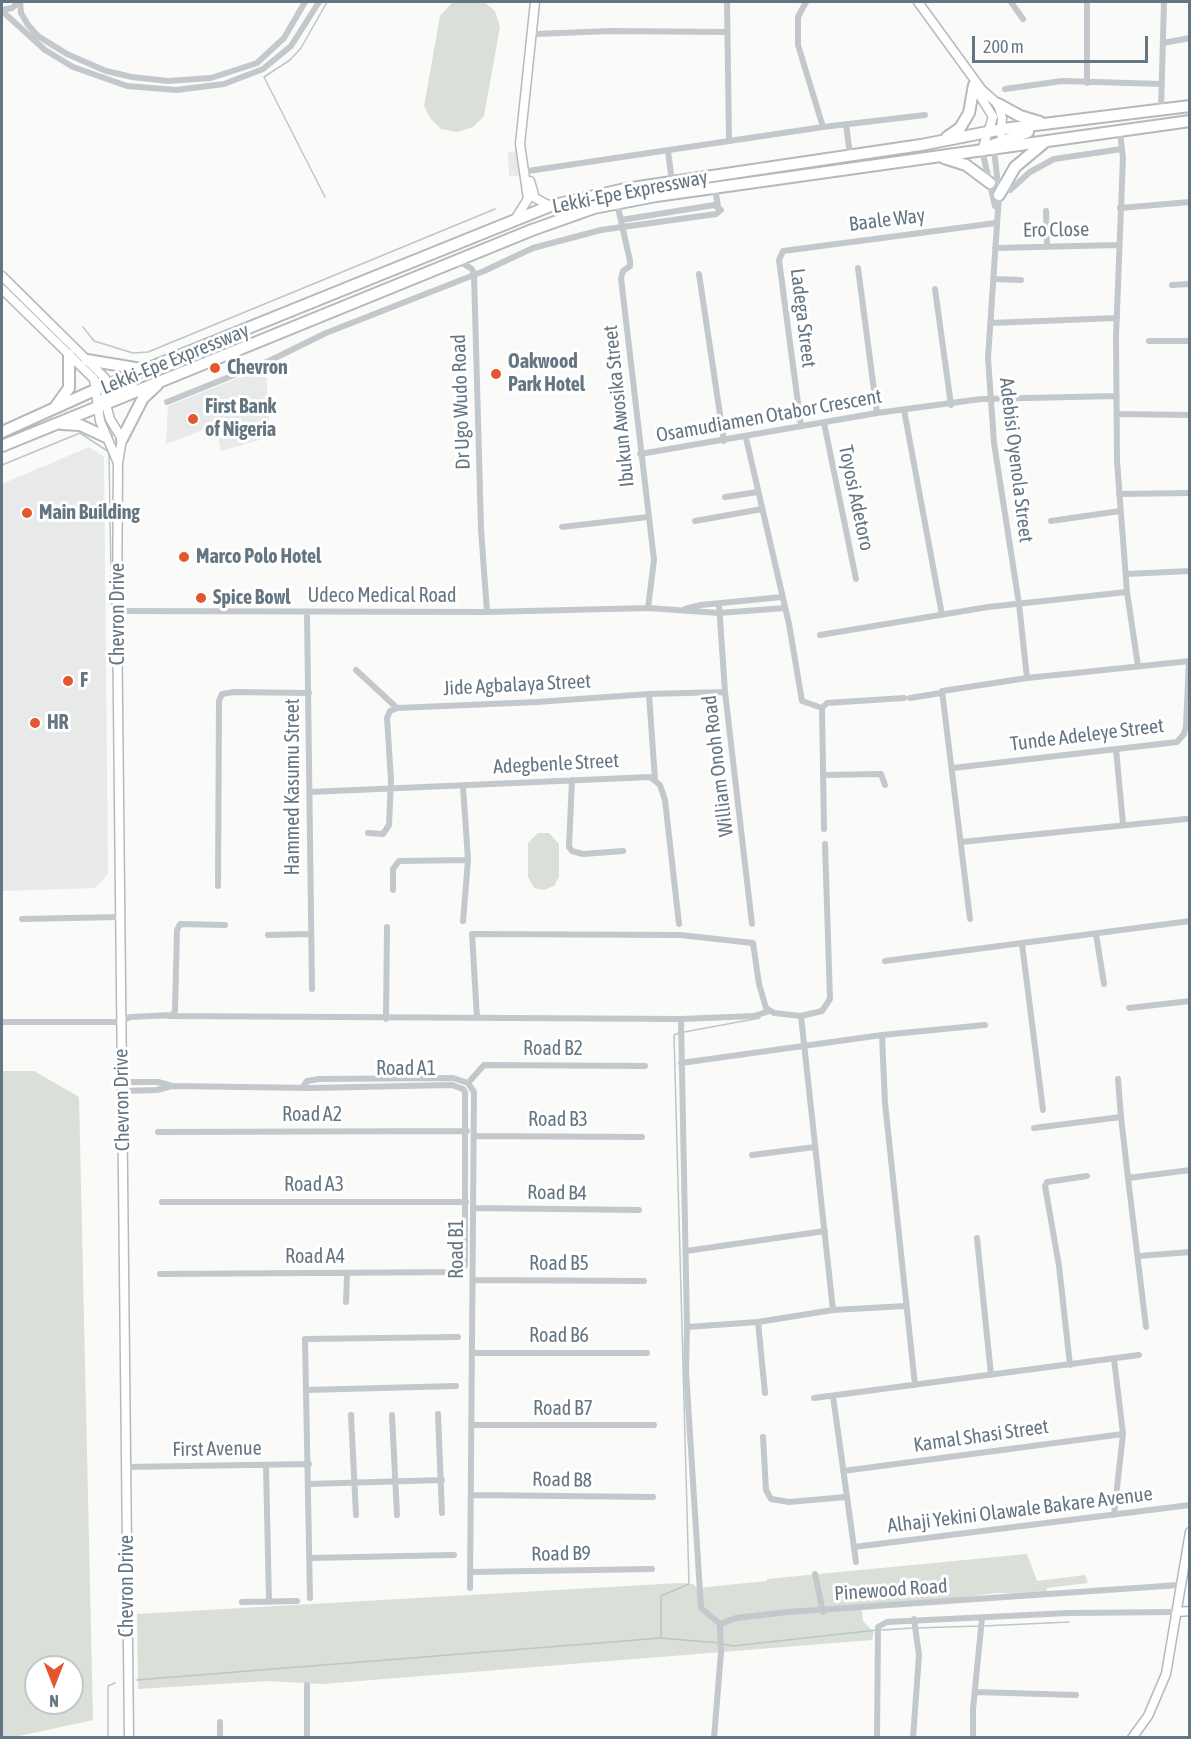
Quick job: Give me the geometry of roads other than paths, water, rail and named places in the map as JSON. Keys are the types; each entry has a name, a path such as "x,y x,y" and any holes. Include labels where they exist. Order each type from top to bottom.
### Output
{"highway":[{"path":"921,145 941,140 960,128 972,105 974,85"},
{"path":"998,104 1039,122 1070,123"},
{"name":"Lekki-Epe Expressway","path":"2,432 46,414 167,377 560,219 617,204 981,150 999,139 1070,123 1190,106"},
{"path":"846,170 863,163 977,144 988,135 999,139 1023,133 1097,123 1108,117"},
{"name":"Lekki-Epe Expressway","path":"999,139 1050,139 1120,132 1190,121"},
{"name":"Lekki-Epe Expressway","path":"4,445 55,424 151,369 550,206 586,197 672,182 988,135"},
{"path":"999,195 1015,167 1035,148 1050,139"},
{"path":"926,158 954,160 990,183"},
{"path":"4,445 12,437 71,412 134,381 216,348 230,337"},
{"path":"46,414 65,397 69,388 69,355"},
{"path":"87,360 128,369 151,369"},
{"path":"122,439 143,398 167,377"},
{"path":"55,424 80,425 106,437"}],"main road":[{"path":"516,218 528,199 520,144 535,2"},
{"path":"540,2 525,142 528,171 535,198 550,206"},
{"path":"918,2 982,90 998,104 999,139"},
{"path":"965,66 993,117 981,150"},
{"path":"2,276 105,378 102,397"},
{"path":"2,290 94,379 110,419 122,439"},
{"name":"Chevron Drive","path":"102,397 106,437 118,463"},
{"name":"Chevron Drive","path":"122,439 118,463 117,611 129,1737"},
{"path":"1132,1737 1148,1716 1166,1674 1177,1612 1179,1585 1190,1532"},
{"path":"1177,1612 1190,1611"}],"street":[{"path":"19,2 21,13 38,36 67,54 94,67 124,75 168,81 210,78 257,63 284,38 305,2"},
{"path":"2,10 12,8 19,2"},
{"path":"2,10 45,50 74,67 127,86 176,90 224,84 263,69 291,46 319,2"},
{"path":"727,2 729,140"},
{"path":"806,2 798,17 798,45 823,127"},
{"path":"1011,2 1023,19"},
{"path":"1087,2 1087,83"},
{"path":"1161,110 1164,2"},
{"path":"536,34 610,31 726,32"},
{"path":"1163,43 1190,38"},
{"path":"1005,89 1054,82 1162,84"},
{"path":"528,171 729,140 925,115"},
{"path":"846,124 850,155"},
{"path":"1120,132 1122,149 1116,396 1119,494 1127,592 1138,666"},
{"path":"996,210 999,195 999,139"},
{"path":"1010,190 1030,172 1054,159 1122,149"},
{"path":"981,150 996,210"},
{"path":"668,151 672,182"},
{"path":"167,402 532,248 622,223 720,213 715,189"},
{"path":"1120,208 1190,202"},
{"name":"Ibukun Awosika Street","path":"617,204 630,261 630,266 623,271 621,278 654,568 648,608"},
{"name":"Adebisi Oyenola Street","path":"996,210 988,358 990,399 994,443 1019,604 1027,678"},
{"path":"1046,211 1047,246"},
{"name":"Baale Way","path":"783,251 996,223"},
{"name":"Ero Close","path":"995,248 1118,245"},
{"path":"473,272 482,250"},
{"name":"Ladega Street","path":"783,251 779,260 801,426"},
{"path":"452,263 464,264 473,272"},
{"path":"858,268 877,413"},
{"name":"Dr Ugo Wudo Road","path":"473,272 481,529 487,612"},
{"path":"699,274 724,441"},
{"path":"993,279 1021,280"},
{"path":"1172,285 1190,284"},
{"path":"935,290 951,405"},
{"path":"991,323 1118,318"},
{"path":"1149,341 1190,341"},
{"name":"Osamudiamen Otabor Crescent","path":"640,454 746,438 877,413 990,399 1116,396"},
{"name":"Osamudiamen Otabor Crescent","path":"904,410 942,615"},
{"path":"1117,414 1190,415"},
{"name":"Toyosi Adetoro","path":"824,423 856,579"},
{"path":"746,438 785,608 802,701 806,705 822,708"},
{"path":"725,497 758,492"},
{"path":"1119,494 1190,493"},
{"path":"695,521 762,509"},
{"path":"1051,521 1120,511"},
{"path":"562,527 648,517"},
{"path":"1126,574 1190,571"},
{"path":"820,635 1019,604 1127,592"},
{"path":"685,609 782,597"},
{"name":"William Onoh Road","path":"719,604 725,692 752,924"},
{"path":"685,609 719,613 785,608"},
{"name":"Udeco Medical Road","path":"117,611 307,613 685,609"},
{"name":"Hammed Kasumu Street","path":"307,613 310,792 309,962 312,989"},
{"path":"824,829 822,708 827,703 907,698 941,693 943,690 1027,678 1189,661"},
{"name":"Tunde Adeleye Street","path":"953,768 1177,742 1184,734 1189,661"},
{"path":"356,670 397,708 390,711 387,718 390,790 388,829 383,834 368,833"},
{"path":"218,886 219,701 222,694 234,692 309,693"},
{"name":"Jide Agbalaya Street","path":"397,708 725,692"},
{"path":"941,693 953,768 970,919"},
{"path":"649,694 655,780 660,785 665,800 679,924"},
{"path":"1116,749 1123,824"},
{"path":"823,775 880,774 885,785"},
{"name":"Adegbenle Street","path":"310,792 630,777 650,777 655,780"},
{"path":"572,780 569,847 572,851 583,854 623,851"},
{"path":"463,786 468,860 463,921"},
{"path":"961,842 1186,819"},
{"path":"2,1022 121,1022 130,1017 168,1016 681,1019 754,1016 770,1011 801,1016 822,1011 830,999 825,844"},
{"path":"393,890 393,868 399,861 468,860"},
{"path":"22,919 120,917"},
{"path":"885,961 1190,921"},
{"path":"168,1016 175,1011 177,930 180,924 225,925"},
{"path":"386,1019 387,927"},
{"path":"268,935 309,934"},
{"path":"477,1017 472,934 680,935 753,943 759,984 766,1008 770,1011"},
{"path":"1096,934 1104,984"},
{"path":"1022,944 1043,1110"},
{"path":"1129,1008 1190,1001"},
{"path":"801,1016 833,1310"},
{"path":"681,1019 686,1371 701,1608 720,1624 721,1652 714,1737"},
{"path":"681,1063 803,1048 882,1035 986,1024"},
{"path":"882,1035 885,1103 915,1385"},
{"name":"Road B2","path":"468,1083 484,1065 645,1066"},
{"path":"303,1088 307,1081 319,1078 453,1078 468,1083"},
{"path":"1118,1079 1146,1327"},
{"name":"Road A1","path":"122,1086 158,1082 172,1086 303,1088 458,1086 465,1092 467,1131 465,1265"},
{"name":"Road B1","path":"468,1083 474,1092 470,1588"},
{"path":"1034,1128 1121,1117"},
{"name":"Road A2","path":"158,1132 467,1131"},
{"name":"Road B3","path":"474,1136 642,1137"},
{"path":"752,1155 815,1148"},
{"path":"1128,1178 1190,1170"},
{"path":"1070,1365 1059,1266 1045,1185 1047,1182 1087,1176"},
{"name":"Road A3","path":"162,1202 466,1202"},
{"name":"Road B4","path":"473,1208 639,1210"},
{"path":"686,1251 825,1231"},
{"path":"977,1238 991,1375"},
{"path":"1139,1256 1190,1252"},
{"name":"Road A4","path":"160,1274 455,1274 465,1265"},
{"path":"346,1302 347,1274"},
{"name":"Road B5","path":"473,1280 644,1281"},
{"path":"687,1327 758,1322 833,1310 906,1306"},
{"path":"758,1322 765,1393"},
{"path":"310,1598 305,1339 458,1337"},
{"name":"Road B6","path":"472,1353 647,1353"},
{"path":"814,1398 1139,1355"},
{"path":"1114,1359 1123,1434 1114,1515"},
{"path":"306,1390 456,1386"},
{"path":"833,1396 856,1562"},
{"path":"392,1414 397,1515"},
{"path":"438,1414 442,1513"},
{"path":"351,1415 356,1515"},
{"name":"Road B7","path":"472,1425 654,1425"},
{"name":"Kamal Shasi Street","path":"843,1471 1123,1434"},
{"path":"763,1437 766,1490 771,1499 789,1502 846,1497"},
{"name":"First Avenue","path":"126,1467 309,1464"},
{"path":"266,1465 269,1602"},
{"path":"309,1484 442,1480"},
{"name":"Road B8","path":"471,1495 653,1497"},
{"name":"Alhaji Yekini Olawale Bakare Avenue","path":"854,1548 1190,1505"},
{"path":"310,1558 454,1555"},
{"name":"Road B9","path":"471,1572 652,1569"},
{"path":"815,1574 823,1612"},
{"name":"Pinewood Road","path":"720,1624 736,1618 788,1612 823,1612 1179,1585"},
{"path":"242,1602 297,1601"},
{"path":"877,1737 878,1631 887,1622 916,1625 1068,1613 1177,1612"},
{"path":"973,1737 982,1618"},
{"path":"913,1737 919,1655 916,1625"},
{"path":"307,1685 307,1737"},
{"path":"975,1692 1076,1695"},
{"path":"220,1722 220,1737"}],"waterway":[{"path":"325,197 264,77 290,60 301,48 327,2"},
{"path":"83,327 94,341 133,353 148,352 495,209"},
{"path":"2,465 80,433 109,452 112,641"},
{"path":"684,1032 760,1018"},
{"path":"136,1680 661,1638 661,1596 689,1584 674,1035 679,1033"},
{"path":"983,1626 1069,1622"},
{"path":"917,1628 979,1626"},
{"path":"882,1630 913,1628"},
{"path":"723,1644 733,1646 877,1630"},
{"path":"661,1638 719,1643"},
{"path":"108,1738 108,1686 115,1683"}],"place":[{"name":"Chevron","path":"215,368"},
{"name":"Oakwood Park Hotel","path":"496,374"},
{"name":"First Bank of Nigeria","path":"193,419"},
{"name":"Main Building","path":"27,513"},
{"name":"Marco Polo Hotel","path":"184,557"},
{"name":"Spice Bowl","path":"201,598"},
{"name":"F","path":"68,681"},
{"name":"HR","path":"35,723"}]}
